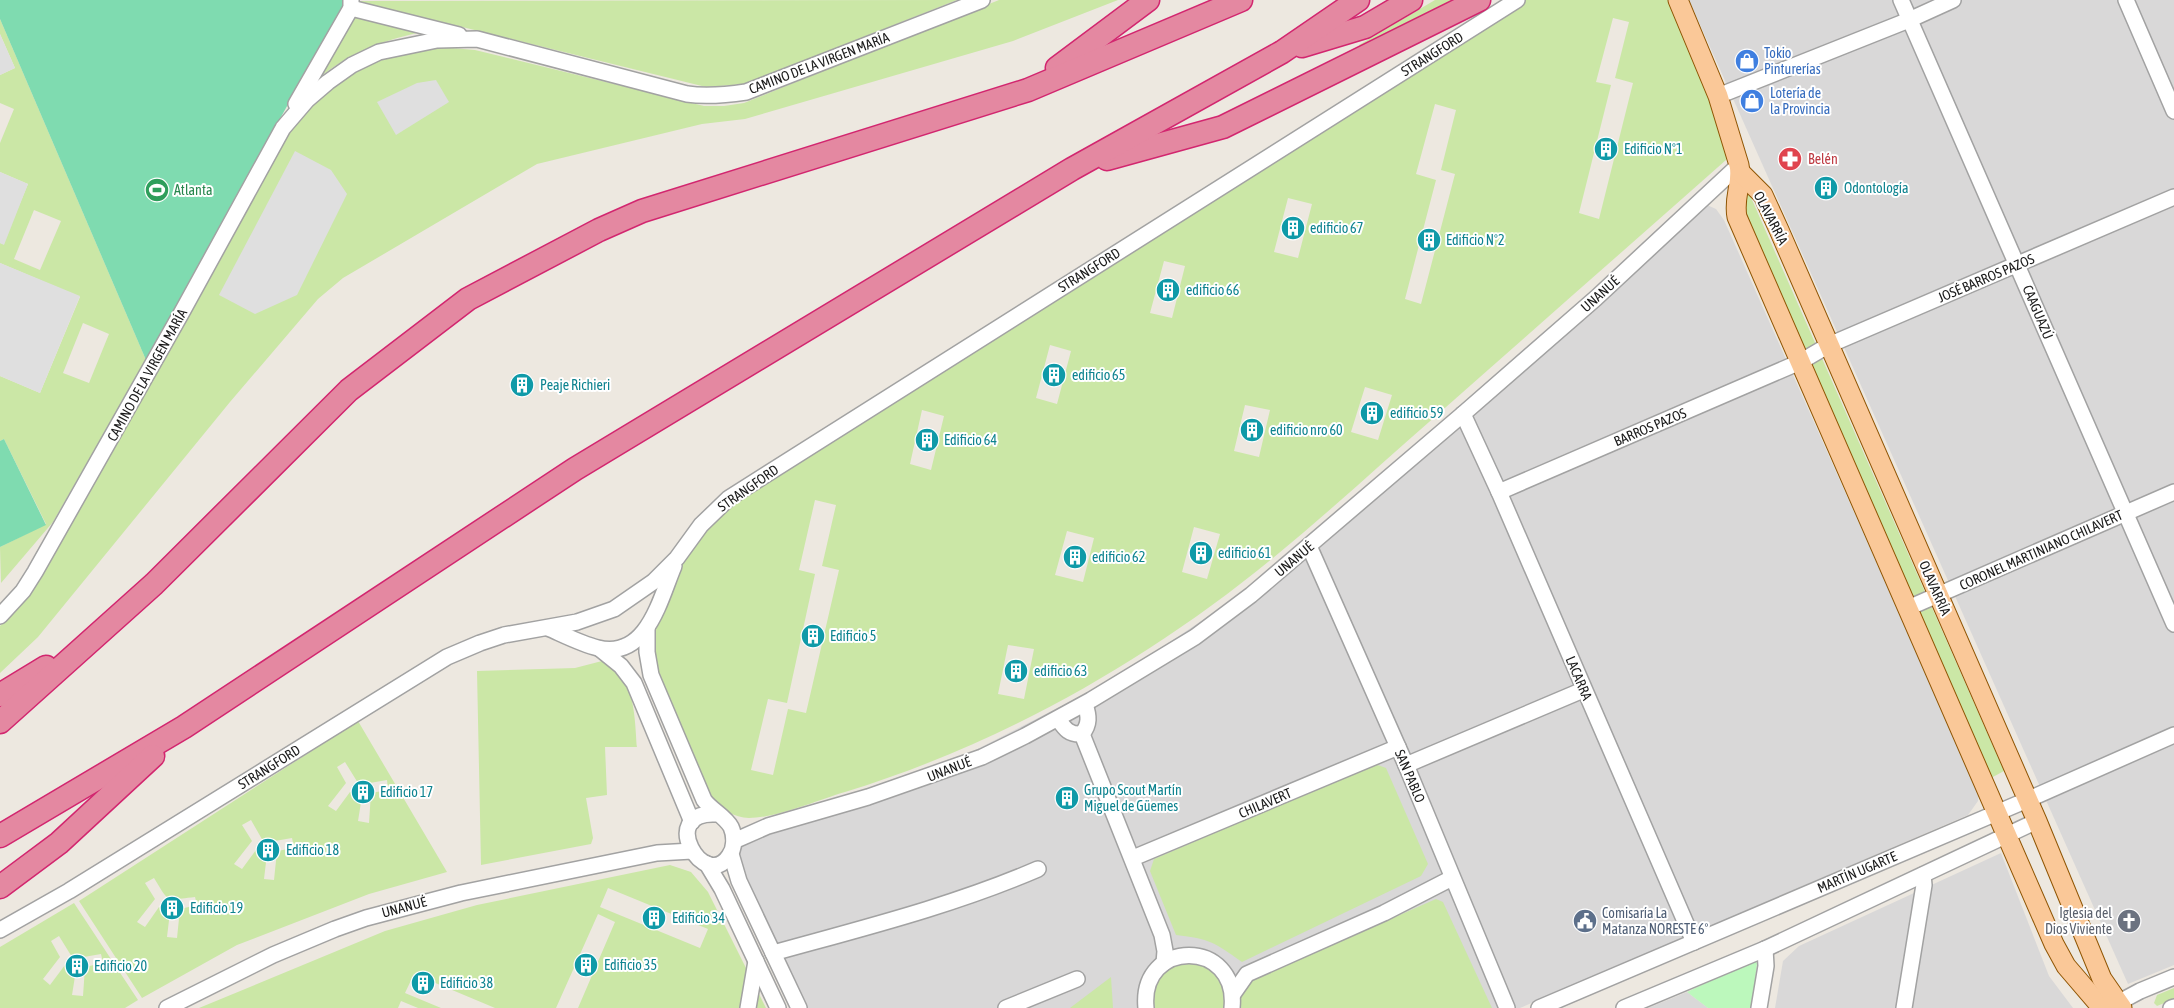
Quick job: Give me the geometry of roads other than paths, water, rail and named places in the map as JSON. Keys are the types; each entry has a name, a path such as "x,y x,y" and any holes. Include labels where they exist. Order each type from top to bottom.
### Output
{"highway":[{"path":"1028,90 1148,0"},
{"path":"0,722 154,584 348,390 468,299 599,230 642,211 1028,90 1241,0"},
{"path":"0,836 184,727 575,469 1072,169 1282,52 1358,0"},
{"path":"1282,52 1365,27 1411,0"},
{"path":"1072,169 1223,127 1479,0"},
{"path":"0,695 96,637"},
{"path":"0,887 59,843 184,727"}],"main road":[{"name":"OLAVARRÍA","path":"1678,0 1718,96 1740,169 1735,205 1738,218 1800,362 1998,811 2059,955 2066,966 2112,1007"},
{"name":"OLAVARRÍA","path":"1740,169 1763,195 2037,822 2112,1007"}],"street":[{"name":"CAMINO DE LA VIRGEN MARÍA","path":"1,612 23,591 36,572 178,321 351,4 477,39 687,94 705,97 746,92 982,0"},
{"name":"STRANGFORD","path":"0,930 69,891 447,657 480,642 504,635 548,628 596,617 614,609 653,582 677,558 700,525 729,498 1517,0"},
{"name":"CAAGUAZÚ","path":"1901,0 2174,624"},
{"path":"1718,96 1909,20 1953,0"},
{"path":"2126,0 2174,111"},
{"name":"CAMINO DE LA VIRGEN MARÍA","path":"283,128 308,100 352,64 379,52 437,40 477,39"},
{"name":"UNANUÉ","path":"733,848 768,826 868,797 943,771 1000,748 1085,704 1196,637 1251,595 1463,414 1740,169"},
{"name":"JOSÉ BARROS PAZOS","path":"1800,362 1829,345 2174,197"},
{"name":"BARROS PAZOS","path":"1499,492 1800,362"},
{"name":"LACARRA","path":"1463,414 1499,492 1583,690 1694,942"},
{"name":"CORONEL MARTINIANO CHILAVERT","path":"1908,608 2174,492"},
{"name":"SAN PABLO","path":"1309,546 1406,765 1507,1008"},
{"name":"STRANGFORD","path":"548,628 600,649 620,648 629,645 647,629 677,558"},
{"path":"647,629 647,652 651,676 704,800 722,818 733,848 739,881 799,1008"},
{"path":"600,649 621,666 634,683 690,828 692,852 707,864 722,889 778,1008"},
{"path":"1406,765 1583,690"},
{"path":"1058,719 1069,733 1073,735 1082,734 1088,727 1089,720 1085,704"},
{"path":"1082,734 1162,935 1165,951 1164,963"},
{"name":"MARTÍN UGARTE","path":"1539,1008 2027,800 2174,734"},
{"name":"CHILAVERT","path":"1132,858 1398,747"},
{"path":"690,828 702,815 722,818"},
{"name":"UNANUÉ","path":"722,818 768,826"},
{"path":"1624,1008 1765,949 2037,822"},
{"name":"UNANUÉ","path":"657,853 690,828"},
{"path":"707,864 714,866 726,861 733,848"},
{"name":"UNANUÉ","path":"167,1008 273,955 334,928 366,918 461,893 657,853 692,852"},
{"path":"773,953 929,910 989,890 1038,869"},
{"path":"1904,1008 1924,885 1923,875"},
{"path":"1162,935 1219,967 1235,973 1247,974 1384,913 1452,878"},
{"path":"1759,1008 1766,966 1765,949"},
{"path":"1146,1008 1145,996 1148,983 1154,972 1164,963 1179,956 1196,955"},
{"path":"748,1008 756,961"},
{"path":"1219,967 1228,979 1232,1001"},
{"path":"1232,1001 1247,974"},
{"path":"2112,1007 2174,977"},
{"path":"1006,1008 1076,979"}],"place":[{"name":"Tokio Pinturerías","path":"1747,61"},
{"name":"Lotería de la Provincia","path":"1752,101"},
{"name":"Edificio N°1","path":"1606,149"},
{"name":"Belén","path":"1790,159"},
{"name":"Odontología","path":"1826,188"},
{"name":"Atlanta","path":"157,190"},
{"name":"edificio 67","path":"1293,228"},
{"name":"Edificio N°2","path":"1429,240"},
{"name":"edificio 66","path":"1168,290"},
{"name":"edificio 65","path":"1054,375"},
{"name":"Peaje Richieri","path":"522,385"},
{"name":"edificio 59","path":"1372,413"},
{"name":"edificio nro 60","path":"1252,430"},
{"name":"Edificio 64","path":"927,440"},
{"name":"edificio 61","path":"1201,553"},
{"name":"edificio 62","path":"1075,557"},
{"name":"Edificio 5","path":"813,636"},
{"name":"edificio 63","path":"1016,671"},
{"name":"Edificio 17","path":"363,792"},
{"name":"Grupo Scout Martín Miguel de Güemes","path":"1067,798"},
{"name":"Edificio 18","path":"268,850"},
{"name":"Edificio 19","path":"172,908"},
{"name":"Edificio 34","path":"654,918"},
{"name":"Comisaría La Matanza NORESTE 6°","path":"1585,921"},
{"name":"Iglesia del Dios Viviente","path":"2129,921"},
{"name":"Edificio 35","path":"586,965"},
{"name":"Edificio 20","path":"77,966"},
{"name":"Edificio 38","path":"423,983"}]}
